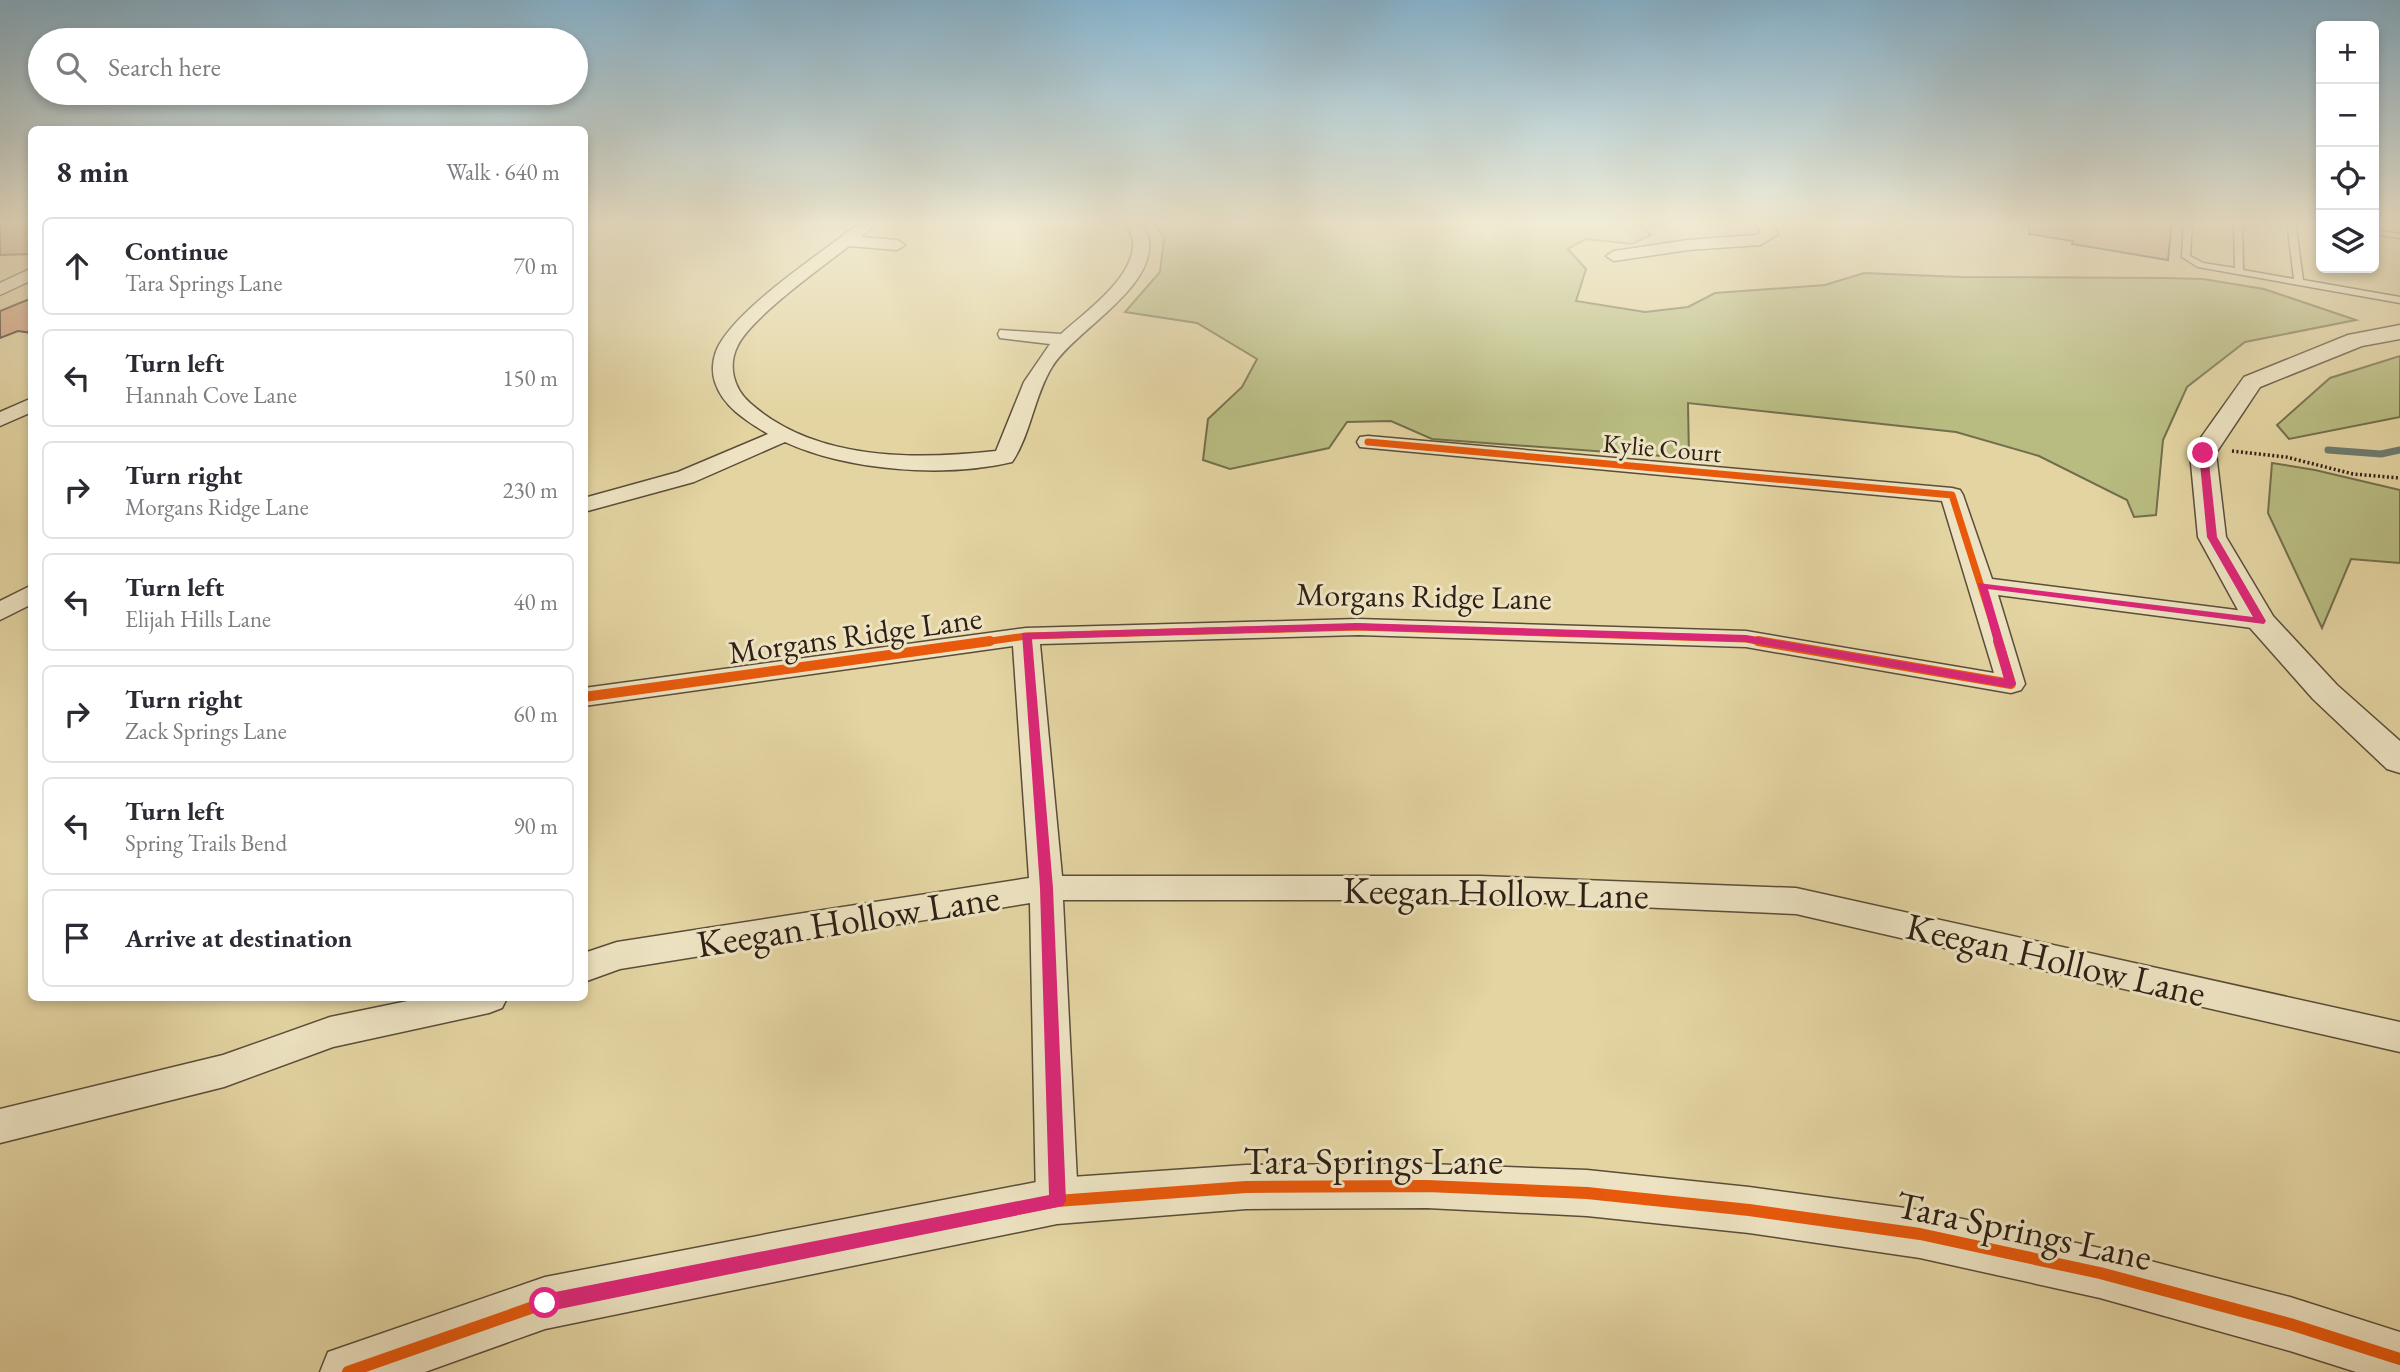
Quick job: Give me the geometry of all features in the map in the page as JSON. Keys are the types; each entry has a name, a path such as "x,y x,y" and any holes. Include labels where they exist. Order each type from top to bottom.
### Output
{"street":[{"path":"793,285 748,321 728,344 722,362 727,392 761,422 783,435 872,458 957,463 1004,457 1016,434 1032,384 1048,357 1123,285"},
{"path":"2400,332 2356,340 2252,382 2203,453 2212,537 2260,621 2325,692 2400,761"},
{"path":"1007,334 1065,340"},
{"path":"0,419 28,406"},
{"path":"588,504 686,477 783,435"},
{"name":"Kylie Court","path":"1368,442 1952,495 1982,585"},
{"path":"1982,585 2260,621"},
{"name":"Morgans Ridge Lane","path":"588,696 1026,636 1357,626 1746,639 2011,684 1982,585"},
{"path":"0,612 28,595"},
{"path":"1026,636 1046,888 1057,1201"},
{"name":"Keegan Hollow Lane","path":"588,967 617,956 1046,888 1480,888 1796,901 2400,1037"},
{"path":"0,1126 224,1071 330,1032 475,1001"},
{"name":"Tara Springs Lane","path":"348,1372 545,1303 1057,1201 1246,1187 1427,1186 1587,1193 1749,1210 1920,1234 2100,1273 2290,1324 2400,1359"}],"lane":[{"path":"2316,285 2400,300"}],"path":[{"path":"2208,444 2240,453 2286,457 2353,474 2400,478"}],"green space":[{"path":"1149,285 1581,285 1576,301 1645,312 1688,307 1715,293 1825,285 2240,285 2264,289 2356,320 2245,342 2187,387 2163,440 2156,515 2134,517 2127,500 2039,456 1956,432 1688,403 1689,458 1432,439 1391,421 1347,422 1329,448 1230,469 1203,460 1208,419 1242,387 1257,359 1197,323 1125,312"},
{"path":"2400,356 2400,417 2289,439 2277,425 2330,378"},
{"path":"2272,463 2400,490 2400,563 2351,559 2322,628 2268,513"}],"building":[{"path":"28,300 28,332 18,331 0,338 0,311"}],"waterway":[{"path":"2328,450 2381,454 2400,450"}],"cycle path":[{"path":"588,696 1026,636 1358,627 1746,639 2011,684 1952,495 1368,442"},
{"path":"348,1372 545,1303 1057,1201 1246,1187 1427,1186 1587,1193 1749,1210 1920,1234 2100,1273 2290,1324 2400,1359"}],"route":[{"path":"545,1303 1057,1201 1046,888 1026,636 1357,626 1746,639 2011,684 1982,585 2260,621 2212,537 2203,453"}]}
